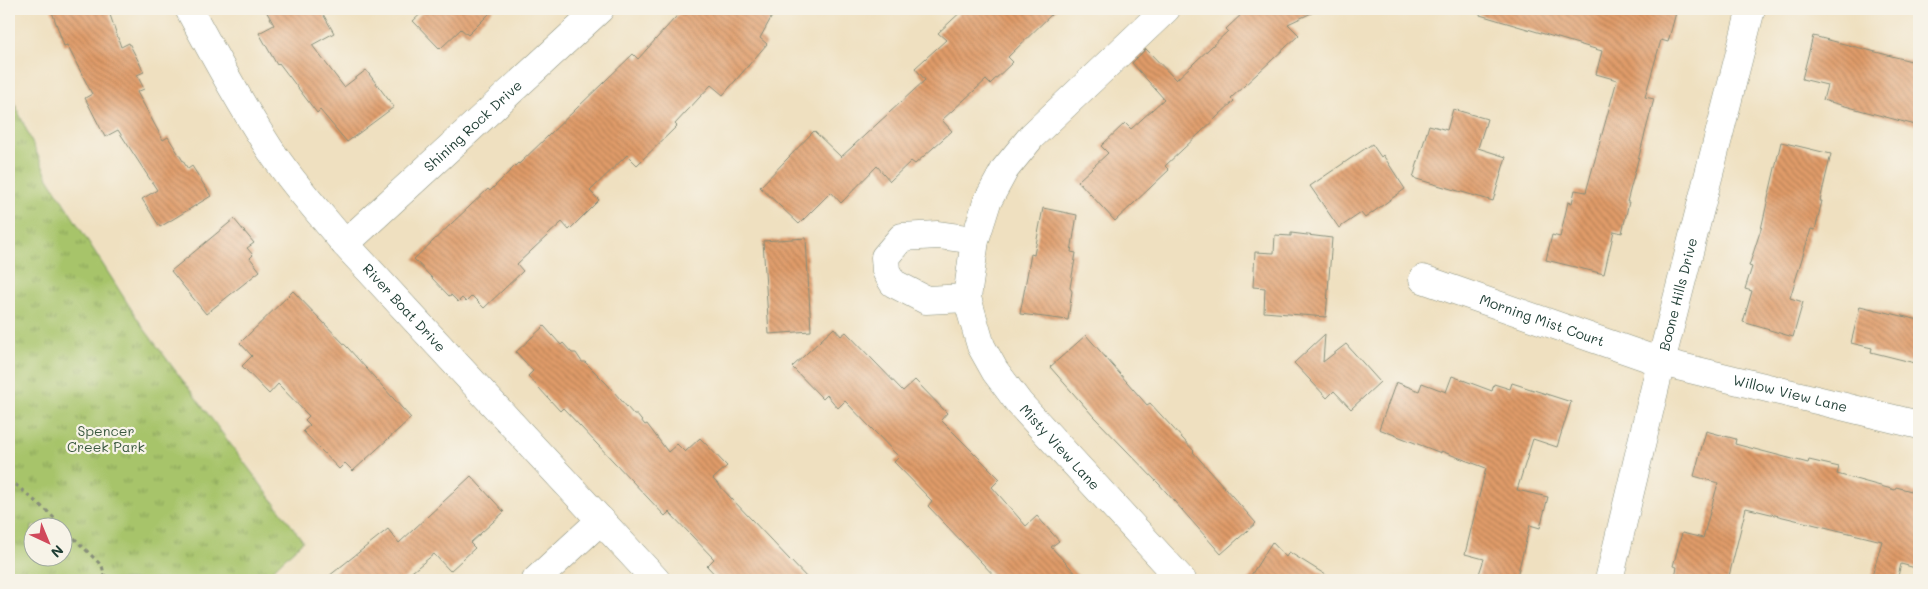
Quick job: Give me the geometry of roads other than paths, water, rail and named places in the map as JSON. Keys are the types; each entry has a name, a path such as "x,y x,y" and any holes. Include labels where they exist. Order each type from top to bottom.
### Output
{"street":[{"name":"River Boat Drive","path":"189,9 224,76 270,149 345,244 656,580"},
{"name":"Shining Rock Drive","path":"345,244 600,9"},
{"name":"Misty View Lane","path":"1166,9 1032,136 1005,169 987,202 976,240 968,298 981,346 995,371 1019,403 1182,580"},
{"name":"Boone Hills Drive","path":"1609,580 1661,362 1751,9"},
{"path":"968,298 926,300 918,296 893,283 886,271 886,257 902,237 938,235 976,240"},
{"name":"Morning Mist Court","path":"1423,279 1661,362"},
{"name":"Willow View Lane","path":"1661,362 1919,426"},
{"path":"536,580 601,520"}],"park label":[{"name":"Spencer Creek Park","path":"106,440"}]}
